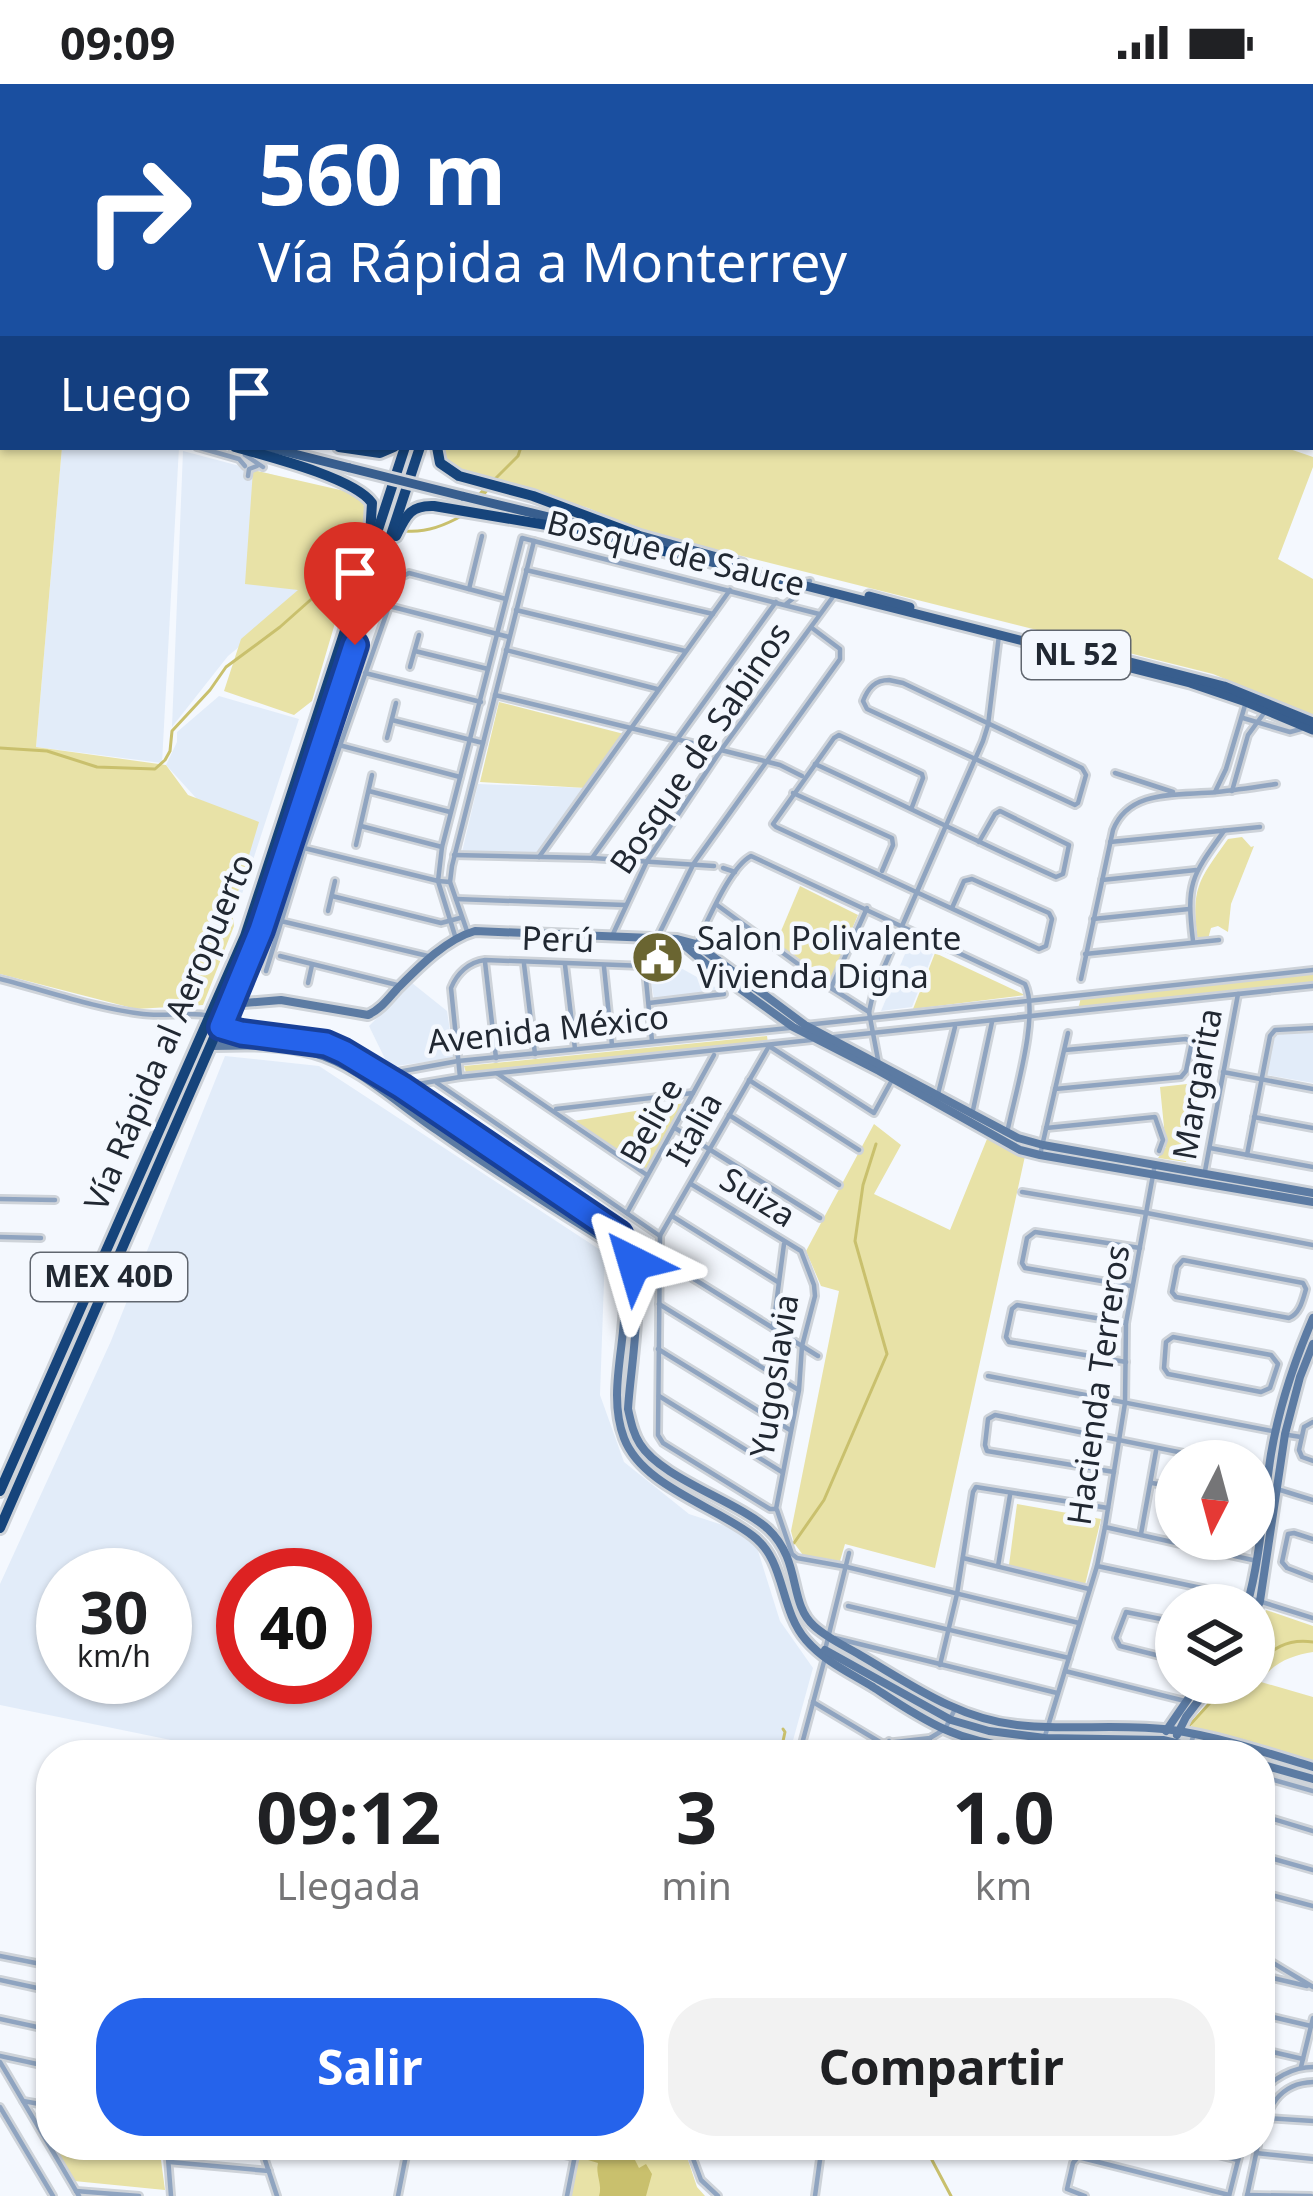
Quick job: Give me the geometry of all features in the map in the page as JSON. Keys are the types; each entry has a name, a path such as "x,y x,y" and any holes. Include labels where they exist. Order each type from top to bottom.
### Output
{"highway":[{"path":"245,450 334,479 367,496 372,513 366,564"},
{"name":"Vía Rápida al Aeropuerto","path":"0,1491 258,900 404,450"},
{"name":"MEX 40D","path":"0,1528 231,1004 274,892 419,450"},
{"path":"438,450 440,463 451,472 637,535"},
{"path":"381,566 406,514 424,506 600,534 675,554"}],"main road":[{"path":"280,450 598,529 675,554"},
{"path":"295,450 350,466"},
{"path":"462,494 637,535 805,583"},
{"name":"NL 52","path":"675,554 1190,683 1311,726"},
{"path":"999,632 1223,686 1296,715 1311,726"}],"street":[{"path":"208,450 239,459 245,466"},
{"path":"240,450 262,467 251,467 248,476"},
{"path":"470,589 482,536"},
{"name":"Bosque de Sauce","path":"506,599 522,538 819,614"},
{"path":"467,933 450,881 454,855 534,541"},
{"path":"526,570 713,614"},
{"path":"266,971 339,745 399,578 406,573 506,599 442,847 438,881 455,939"},
{"path":"786,604 805,583"},
{"path":"538,857 730,590"},
{"name":"Bosque de Sabinos","path":"613,934 647,861 811,627 830,590"},
{"path":"592,859 776,602"},
{"path":"389,606 509,637"},
{"path":"516,610 685,651"},
{"path":"658,936 694,863 842,655 811,627"},
{"path":"879,1066 870,1014 874,990 988,725 999,632"},
{"path":"410,667 419,635"},
{"path":"506,650 658,689"},
{"path":"415,651 488,669"},
{"path":"365,673 481,702"},
{"path":"882,680 903,683 988,725 1082,768 1086,775 1077,805 870,711 863,698 882,680"},
{"path":"495,695 780,765 805,777"},
{"path":"1215,792 1246,702"},
{"path":"387,739 396,703"},
{"path":"1232,790 1245,742 1265,706"},
{"path":"1242,718 1290,732 1311,726"},
{"path":"392,720 483,743"},
{"path":"911,808 923,778 920,772 843,736 834,738 773,824 1039,949 1046,946 1052,919 1046,912 969,878 952,908"},
{"path":"339,745 460,776"},
{"path":"815,764 980,842 1060,878 1069,843 1000,811 980,842"},
{"path":"1115,773 1179,794"},
{"path":"356,845 372,776"},
{"path":"1081,979 1117,820 1135,803 1276,784"},
{"path":"369,791 450,812"},
{"path":"793,793 889,836 893,845 881,874"},
{"path":"362,826 442,847"},
{"path":"1110,842 1260,827"},
{"path":"1193,943 1189,909 1196,870 1224,831"},
{"path":"304,848 450,881"},
{"path":"454,855 714,866"},
{"path":"694,948 735,872 747,857 758,858 1025,985 1031,1017 1006,1137"},
{"path":"723,868 735,872"},
{"path":"1102,880 1196,870"},
{"path":"328,911 335,881"},
{"path":"332,896 441,923 461,917"},
{"path":"456,898 625,905"},
{"path":"717,905 870,1014"},
{"path":"831,988 867,908"},
{"path":"1093,919 1189,909"},
{"path":"281,921 432,957"},
{"path":"231,1004 281,1000 368,1015 379,1010 432,957 467,933 677,939 805,1024 1006,1137 1041,1150 1313,1198"},
{"path":"642,935 652,1041"},
{"path":"1085,954 1219,940"},
{"path":"694,948 793,1027 937,1098"},
{"path":"280,956 401,986"},
{"path":"485,960 496,1058"},
{"name":"Perú","path":"458,1061 451,988 469,964 485,960 645,966"},
{"path":"524,962 536,1054"},
{"path":"308,983 313,963"},
{"path":"565,964 575,1049"},
{"path":"604,965 612,1045"},
{"name":"Avenida México","path":"362,1078 458,1061 767,1030 870,1014 1313,970"},
{"path":"0,980 141,1014 210,1016"},
{"name":"Avenida México","path":"382,1090 460,1077 1313,986"},
{"path":"649,1003 724,994"},
{"path":"1072,1013 1077,994"},
{"name":"Margarita","path":"1204,1178 1238,994"},
{"path":"1011,1000 1011,1019"},
{"path":"944,1008 945,1026"},
{"path":"972,1117 992,1021"},
{"path":"937,1098 956,1025"},
{"path":"221,1027 326,1044 402,1087 619,1234 631,1253 638,1284 628,1409 632,1430 639,1444 663,1465 770,1531 792,1564 803,1613 815,1628 955,1709 997,1722 1121,1726 1179,1740"},
{"path":"1246,1155 1272,1033 1313,1028"},
{"path":"767,1030 769,1046 874,1113 893,1079"},
{"path":"238,1045 241,1033"},
{"path":"1041,1150 1068,1034"},
{"path":"1055,1089 1181,1077 1192,1042 1064,1050"},
{"path":"212,1046 313,1053 338,1063 608,1242 625,1278 618,1417 638,1462 756,1538 774,1561 793,1622 825,1654 948,1725 986,1740"},
{"name":"Italia","path":"660,1236 769,1046"},
{"name":"Belice","path":"627,1213 716,1052"},
{"path":"458,1061 460,1077"},
{"path":"1223,1072 1313,1089"},
{"path":"498,1074 648,1176"},
{"path":"749,1080 859,1150"},
{"path":"437,1083 660,1236 658,1436 770,1510 776,1509 795,1557 1079,1623"},
{"path":"553,1110 693,1093"},
{"path":"729,1115 839,1184"},
{"path":"1046,1128 1155,1117 1162,1140 1159,1151"},
{"path":"1254,1117 1313,1128"},
{"path":"675,1128 820,1218"},
{"path":"1210,1148 1313,1167"},
{"name":"Hacienda Terreros","path":"1045,1738 1105,1527 1126,1403 1131,1286 1155,1169"},
{"name":"Suiza","path":"691,1184 801,1251"},
{"path":"1022,1192 1313,1245"},
{"path":"0,1199 55,1200"},
{"path":"672,1216 778,1282"},
{"path":"1131,1286 1025,1268 1027,1238 1035,1232 1140,1248"},
{"path":"0,1238 41,1238"},
{"path":"773,1328 784,1241"},
{"name":"Yugoslavia","path":"776,1509 799,1390 802,1346 816,1291 801,1251"},
{"path":"660,1258 818,1356"},
{"path":"1187,1260 1303,1283 1303,1301 1289,1318 1176,1297 1172,1292 1177,1267 1187,1260"},
{"path":"1303,1301 1313,1304"},
{"path":"659,1304 799,1390"},
{"path":"1126,1322 1017,1305 1006,1337 1009,1342 1126,1361"},
{"path":"1275,1449 1313,1318"},
{"path":"1176,1337 1270,1355 1278,1364 1276,1375 1270,1388 1261,1392 1172,1375 1164,1368 1166,1342 1176,1337"},
{"path":"1298,1380 1313,1344"},
{"path":"658,1348 790,1430"},
{"path":"1276,1375 1298,1380"},
{"path":"988,1376 1301,1437"},
{"path":"659,1396 783,1472"},
{"path":"1114,1472 987,1451 988,1419 994,1415 1155,1448"},
{"path":"1313,1422 1306,1424 1300,1455 1313,1461"},
{"path":"1275,1502 1280,1433"},
{"path":"1141,1534 1155,1463"},
{"path":"940,1665 973,1492 979,1486 1108,1508"},
{"path":"1277,1489 1313,1500"},
{"path":"998,1566 1011,1492"},
{"path":"1105,1527 1257,1561 1254,1584"},
{"path":"1313,1539 1290,1533 1283,1550 1285,1567 1313,1578"},
{"path":"1275,1548 1283,1550"},
{"path":"802,1740 849,1553"},
{"path":"963,1558 1090,1589"},
{"path":"1097,1565 1177,1584"},
{"path":"848,1606 1069,1658"},
{"path":"1275,1608 1313,1618"},
{"path":"1155,1618 1126,1612 1116,1638 1120,1646 1155,1655"},
{"path":"830,1637 1058,1694"},
{"path":"1065,1671 1155,1694"},
{"path":"812,1702 877,1740"},
{"path":"1164,1740 1183,1704"},
{"path":"1177,1737 1198,1704"},
{"path":"910,1740 930,1738 948,1725 955,1709"},
{"path":"948,1725 1045,1738 1165,1735"},
{"path":"1275,1761 1313,1767"},
{"path":"1275,1768 1313,1779"},
{"path":"1275,1780 1313,1791"},
{"path":"1275,1820 1313,1832"},
{"path":"1275,1859 1313,1870"},
{"path":"1275,1895 1312,1904"},
{"path":"0,1956 36,1963"},
{"path":"1275,1964 1313,1987"},
{"path":"1275,1978 1313,1987"},
{"path":"0,1980 36,1987"},
{"path":"1275,2016 1312,2022 1302,2063 1275,2081"},
{"path":"0,2019 36,2027"},
{"path":"1275,2054 1313,2067"},
{"path":"0,2059 36,2065"},
{"path":"0,2059 36,2123"},
{"path":"1275,2100 1296,2084 1313,2082"},
{"path":"23,2101 36,2103"},
{"path":"0,2107 53,2196"},
{"path":"1275,2119 1313,2121"},
{"path":"1275,2149 1313,2159"},
{"path":"58,2160 78,2194 139,2196"},
{"path":"265,2160 278,2196"},
{"path":"398,2196 405,2160"},
{"path":"567,2196 574,2160"},
{"path":"694,2160 701,2180 718,2196"},
{"path":"815,2196 820,2160"},
{"path":"1076,2160 1067,2188 1085,2196"},
{"path":"1090,2160 1229,2196 1238,2160"},
{"path":"1255,2160 1247,2195 1311,2196"},
{"path":"171,2196 170,2162 269,2170"}],"shaded area":[{"path":"0,450 62,450 36,747 166,765 188,795 259,822 232,912 234,926 203,1005 136,1009 0,974"},
{"path":"62,450 179,450 162,763 36,747"},
{"path":"441,450 1293,450 1313,457 1313,467 1278,559 1313,579 1313,715 1213,674 642,531 588,508 459,469 443,458"},
{"path":"183,451 358,497 346,559 228,656 172,727"},
{"path":"253,470 362,495 366,518 312,701 294,715 224,691 241,639 298,590 245,584"},
{"path":"219,696 299,719 239,903 211,882 196,798 166,765 177,732"},
{"path":"499,702 624,734 586,788 480,782"},
{"path":"478,784 586,788 537,855 462,852"},
{"path":"1242,837 1254,846 1231,904 1228,932 1211,928 1208,939 1198,941 1199,886 1228,839"},
{"path":"800,886 858,915 830,980 776,943"},
{"path":"910,942 933,954 912,1007 881,1011"},
{"path":"935,953 1025,995 913,1009"},
{"path":"670,962 722,991 654,999 648,963"},
{"path":"1313,971 1313,983 1078,1010 1081,997"},
{"path":"412,983 447,1011 454,1058 389,1067 369,1026"},
{"path":"1313,1031 1313,1083 1267,1075 1274,1035"},
{"path":"767,1036 768,1043 467,1076 464,1066"},
{"path":"225,1056 319,1066 605,1253 600,1395 624,1462 689,1514 753,1535 780,1621 813,1668 793,1740 171,1740 0,1705 0,1584 111,1341"},
{"path":"1192,1078 1201,1080 1186,1162 1158,1158 1166,1147 1160,1087 1187,1084"},
{"path":"685,1103 647,1171 573,1121"},
{"path":"874,1124 901,1145 874,1194 950,1230 987,1139 1025,1156 935,1568 845,1544 840,1561 803,1555 791,1531 839,1291 821,1286 806,1251"},
{"path":"1017,1504 1101,1519 1085,1585 1009,1565"},
{"path":"1275,1613 1313,1626 1313,1652 1275,1667"},
{"path":"1275,1686 1313,1697 1313,1763 1275,1754 1275,1740 1221,1740 1189,1732 1209,1704 1275,1704"},
{"path":"62,2160 161,2160 165,2190 74,2181"},
{"path":"577,2160 688,2160 705,2196 569,2196"},
{"path":"588,2160 635,2160 639,2168 646,2164 652,2174 646,2196 599,2196 598,2163"}],"waterway":[{"path":"495,479 520,450"},
{"path":"480,496 489,486"},
{"path":"470,507 473,504"},
{"path":"405,531 435,528 463,515"},
{"path":"0,748 47,751 97,767 155,769 170,751 172,731 226,667 343,571"},
{"path":"794,1543 824,1500 887,1354 855,1241 863,1185 876,1144"},
{"path":"1275,1649 1313,1642"},
{"path":"1188,1727 1209,1704"},
{"path":"783,1729 783,1740"},
{"path":"932,2160 951,2196"}],"place":[{"name":"Salon Polivalente Vivienda Digna","path":"658,957"}],"route":[{"path":"355,645 261,930 221,1027 326,1044 344,1052 619,1234 634,1263"}]}
